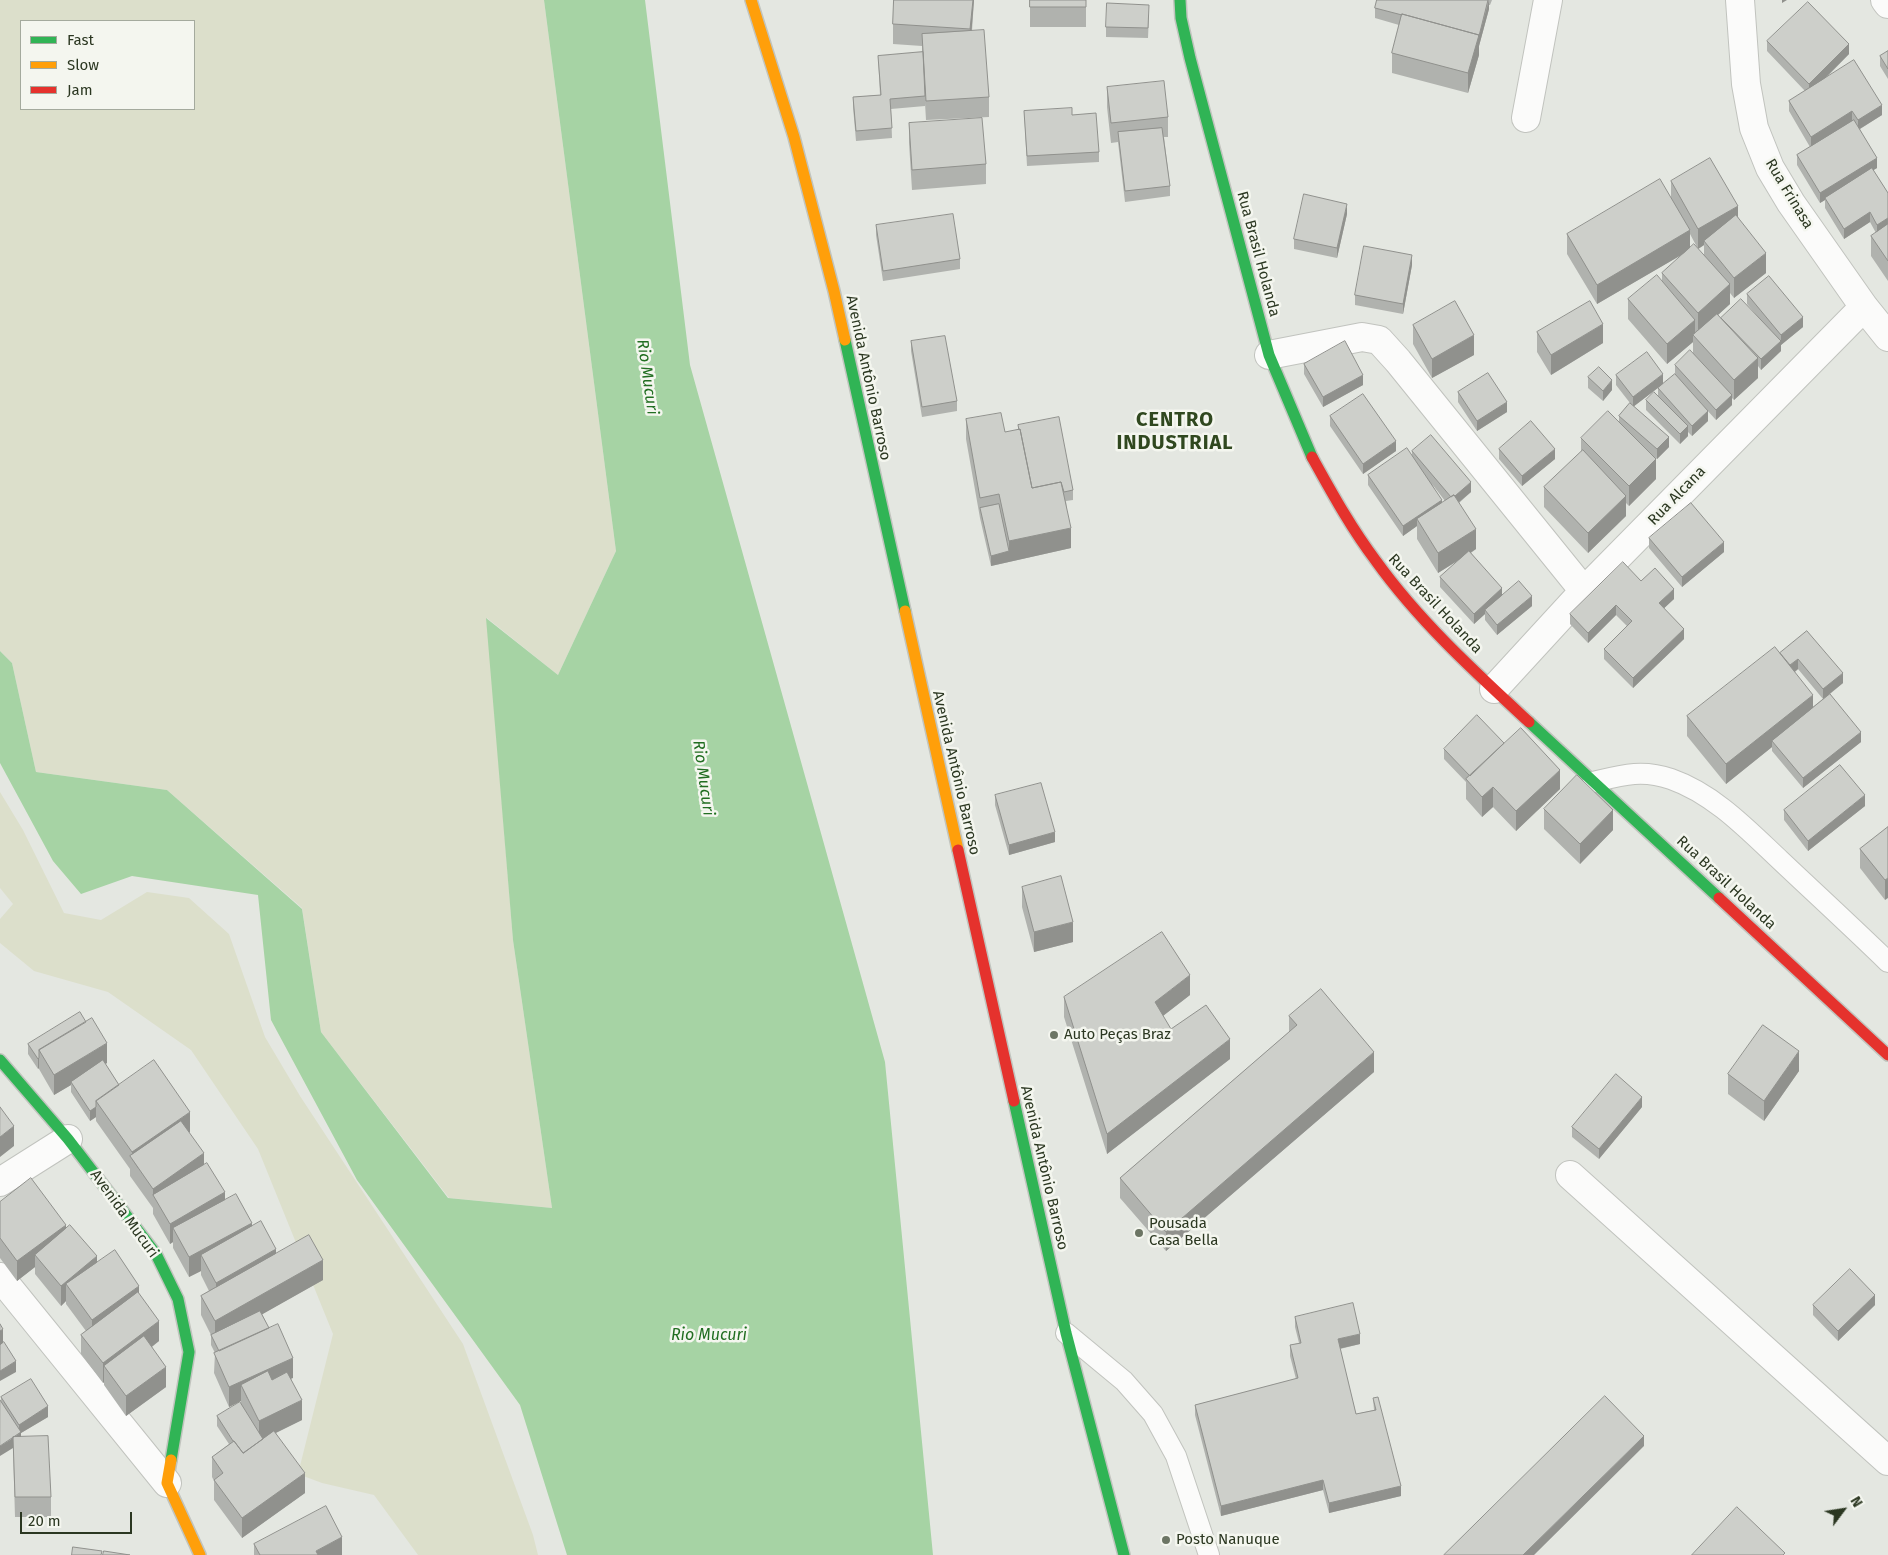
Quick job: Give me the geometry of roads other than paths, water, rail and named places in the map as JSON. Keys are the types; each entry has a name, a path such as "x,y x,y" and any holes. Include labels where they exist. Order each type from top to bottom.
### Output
{"street":[{"name":"Avenida Antônio Barroso","path":"751,0 794,137 834,291 1066,1333 1124,1555"},
{"name":"Rua Brasil Holanda","path":"1180,0 1181,18 1190,58 1269,355 1310,453 1340,508 1376,562 1423,618 1494,689 1888,1055"},
{"path":"1526,118 1548,0"},
{"name":"Rua Frinasa","path":"1740,0 1746,84 1754,128 1770,168 1791,203 1888,338"},
{"path":"1884,0 1888,4"},
{"name":"Rua Alcana","path":"1494,689 1584,591 1864,307"},
{"path":"1269,355 1362,337 1379,340 1584,591"},
{"name":"Avenida Mucuri","path":"0,1060 68,1139 156,1254 178,1299 190,1352 167,1482"},
{"path":"0,1182 68,1139"},
{"path":"1570,1175 1888,1461"},
{"path":"0,1276 167,1482 200,1555"}],"lane":[{"path":"1593,782 1631,773 1650,774 1671,779 1695,791 1733,817 1888,962"},
{"path":"1066,1333 1124,1381 1153,1414 1176,1456 1209,1555"}],"water":[{"name":"Rio Mucuri","path":"544,0 645,0 690,365 885,1062 933,1555 567,1555 520,1405 357,1180 271,1020 258,895 132,876 81,894 53,861 0,763 0,651 12,663 36,772 167,790 302,909 321,1032 448,1198 552,1208 513,940 486,618 558,675 616,551"}],"place":[{"name":"Auto Peças Braz","path":"1054,1035"},
{"name":"Pousada Casa Bella","path":"1139,1233"},
{"name":"Posto Nanuque","path":"1166,1540"}],"district":[{"name":"CENTRO INDUSTRIAL","path":"1175,432"}]}
